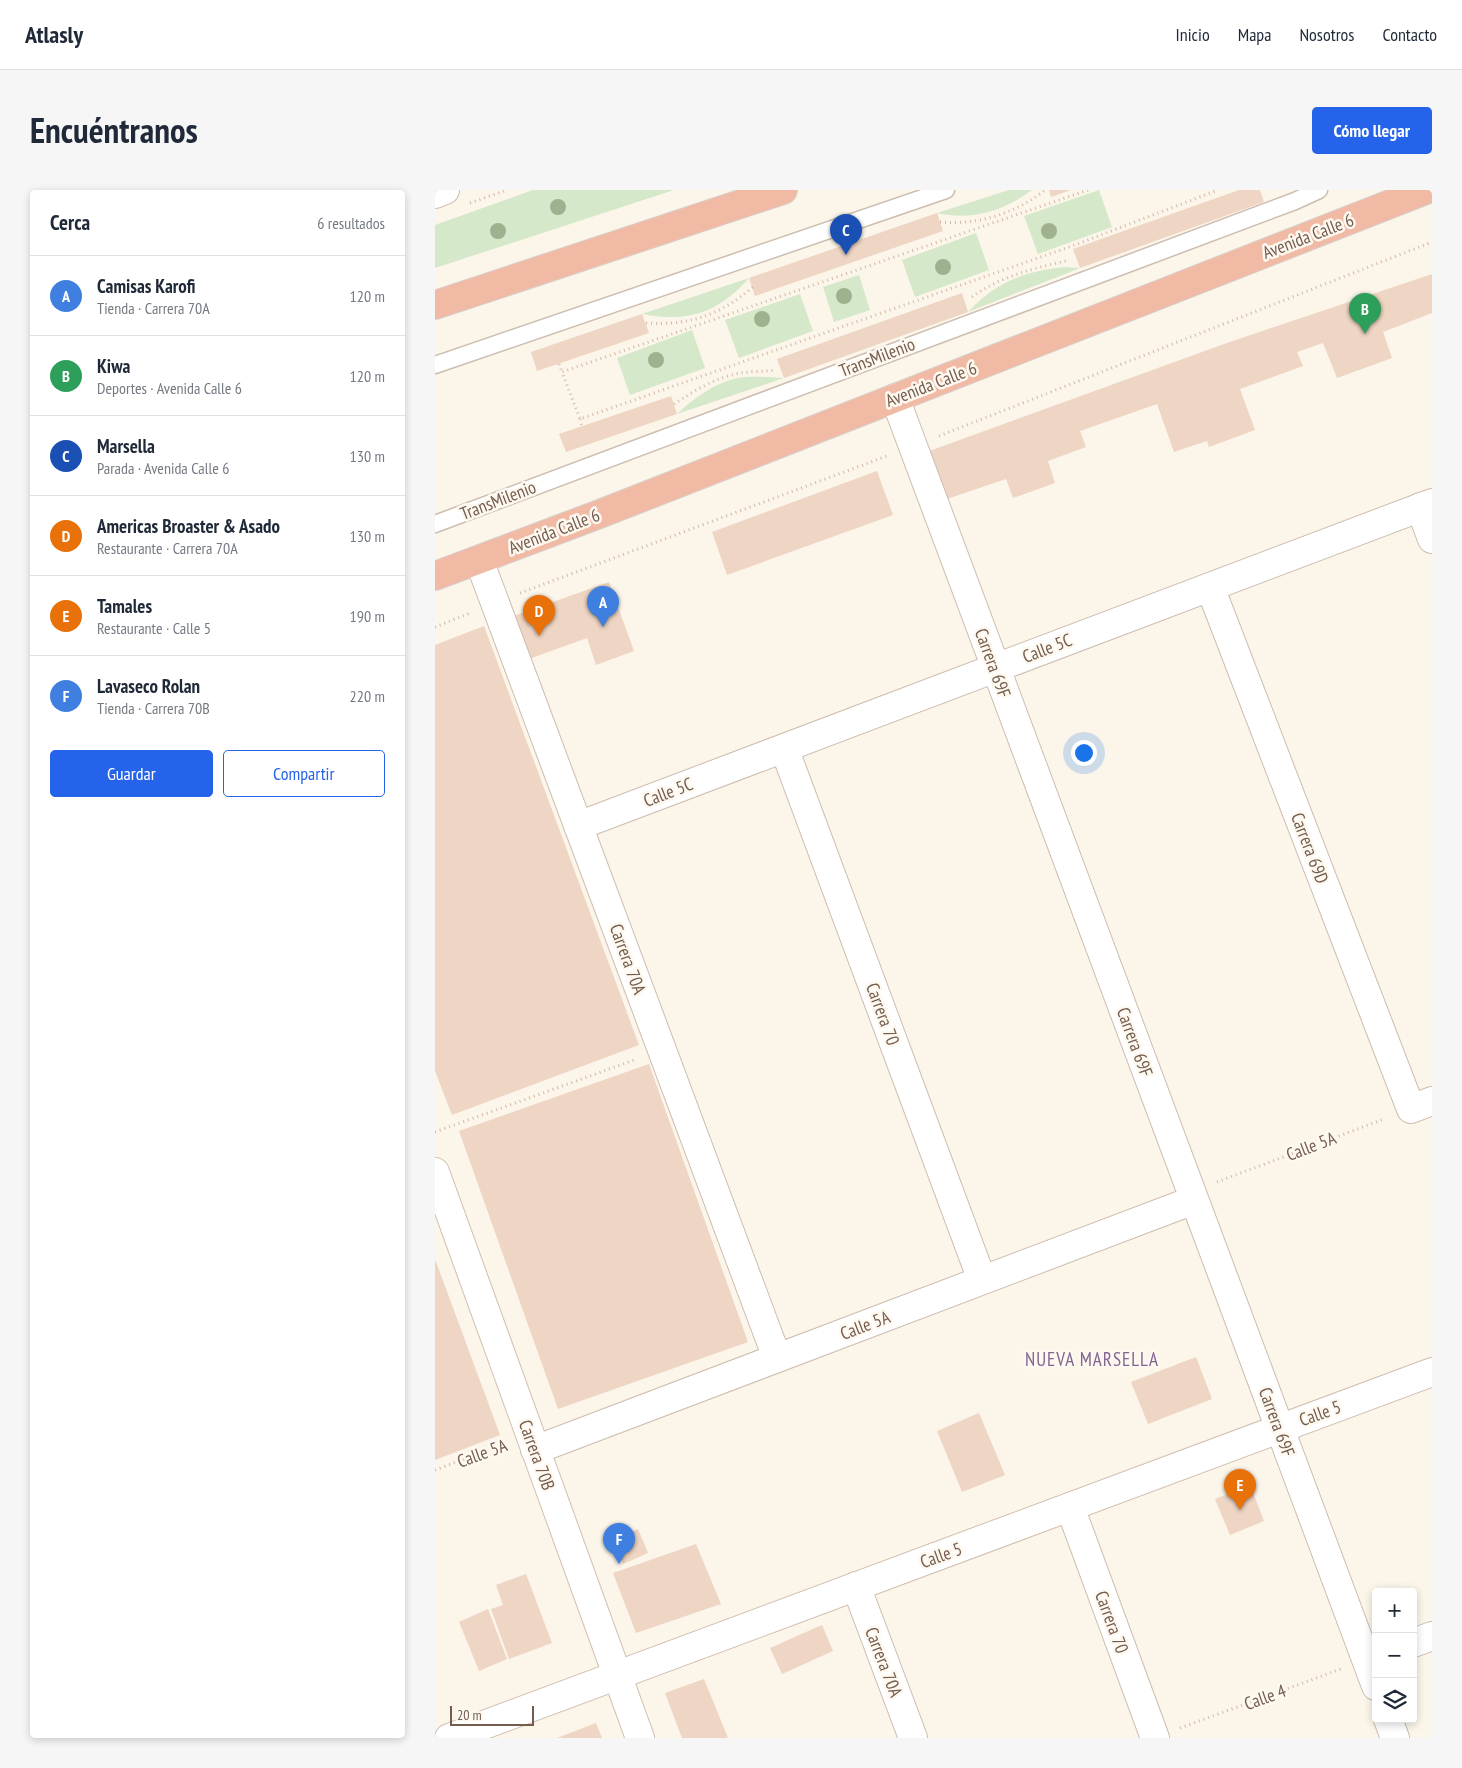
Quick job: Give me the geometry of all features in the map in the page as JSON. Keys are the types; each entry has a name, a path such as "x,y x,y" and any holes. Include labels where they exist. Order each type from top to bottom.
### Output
{"highway":[{"path":"435,305 783,190"},
{"name":"Avenida Calle 6","path":"435,576 607,511 1426,190"}],"street":[{"path":"435,194 445,190"},
{"name":"Carrera 69F","path":"895,398 1279,1428 1371,1658 1375,1678"},
{"path":"1426,505 1432,538"},
{"name":"Calle 5C","path":"578,826 1426,505"},
{"name":"Carrera 70A","path":"479,560 777,1358"},
{"name":"Carrera 69D","path":"1210,587 1421,1105"},
{"name":"Carrera 70","path":"784,748 983,1280"},
{"name":"Carrera 70B","path":"435,1172 640,1738"},
{"name":"Calle 5A","path":"532,1442 777,1358 983,1280 1193,1196"},
{"name":"Calle 5","path":"449,1738 1432,1372"},
{"name":"Carrera 70","path":"1070,1507 1155,1738"},
{"name":"Carrera 70A","path":"856,1586 913,1738"},
{"path":"1417,1642 1432,1636"},
{"path":"1389,1723 1395,1738"}],"lane":[{"path":"435,364 946,190"},
{"name":"TransMilenio","path":"435,524 1295,201 1319,190"}],"path":[{"path":"940,222 959,224 1005,214 1027,203 1045,190"},
{"path":"562,372 1088,190"},
{"path":"580,419 1063,250 1218,190"},
{"path":"435,627 913,446 1432,242"},
{"path":"971,298 982,289 1005,278 1069,260"},
{"path":"645,323 664,324 698,319 735,302 753,287"},
{"path":"559,364 582,426"},
{"path":"674,404 721,378 741,372 781,369"},
{"path":"435,1132 661,1050"},
{"name":"Calle 5A","path":"1193,1196 1421,1105"},
{"name":"Calle 5A","path":"435,1470 532,1442"},
{"name":"Calle 4","path":"1155,1738 1371,1658"}],"green space":[{"path":"533,190 674,190 435,268 435,225"},
{"path":"1009,190 1032,190 1010,204 975,215 963,216 937,213"},
{"path":"1099,190 1112,227 1038,254 1024,216"},
{"path":"976,233 989,270 915,297 902,260"},
{"path":"1065,267 1080,268 968,312 989,293 1012,280 1024,275"},
{"path":"859,275 870,310 834,322 823,287"},
{"path":"749,278 726,300 701,313 674,317 642,314"},
{"path":"800,294 813,331 739,358 725,320"},
{"path":"692,330 705,368 630,395 617,358"},
{"path":"742,377 784,378 677,414 697,397 721,383"}],"building":[{"path":"1049,190 1071,190 1051,197"},
{"path":"1239,190 1260,190 1264,202 1080,268 1073,249"},
{"path":"937,213 943,231 755,296 749,278"},
{"path":"1432,274 1432,313 1383,332 1392,358 1337,378 1323,343 1297,352 1303,366 1240,389 1255,430 1209,447 1207,441 1174,452 1157,404 1080,431 1086,447 1048,461 1055,483 1013,498 1006,479 941,501 924,453 1224,344"},
{"path":"962,293 968,312 784,378 777,359"},
{"path":"642,314 649,333 537,371 531,352"},
{"path":"671,396 677,414 566,452 559,434"},
{"path":"877,471 893,515 727,575 712,532"},
{"path":"609,582 634,651 596,665 587,638 526,660 511,617"},
{"path":"484,626 639,1045 452,1115 435,1071 435,645"},
{"path":"649,1064 748,1342 558,1409 459,1131"},
{"path":"435,1259 500,1435 435,1460"},
{"path":"1196,1357 1212,1399 1148,1424 1131,1382"},
{"path":"979,1413 1005,1475 962,1492 937,1431"},
{"path":"1250,1485 1264,1521 1230,1535 1215,1499"},
{"path":"638,1529 648,1553 623,1564 613,1540"},
{"path":"696,1544 721,1604 636,1633 613,1573"},
{"path":"526,1574 552,1643 509,1659 491,1609 503,1605 496,1585"},
{"path":"488,1609 507,1659 479,1671 459,1622"},
{"path":"822,1625 833,1651 782,1674 770,1648"},
{"path":"704,1679 728,1738 682,1738 665,1693"},
{"path":"596,1723 602,1738 557,1738"}],"place":[{"name":"Marsella","path":"846,255"},
{"name":"Kiwa","path":"1365,334"},
{"name":"Camisas Karofi","path":"603,627"},
{"name":"Americas Broaster & Asado","path":"539,636"},
{"name":"Tamales","path":"1240,1510"},
{"name":"Lavaseco Rolan","path":"619,1564"}],"district":[{"name":"NUEVA MARSELLA","path":"1092,1359"}]}
